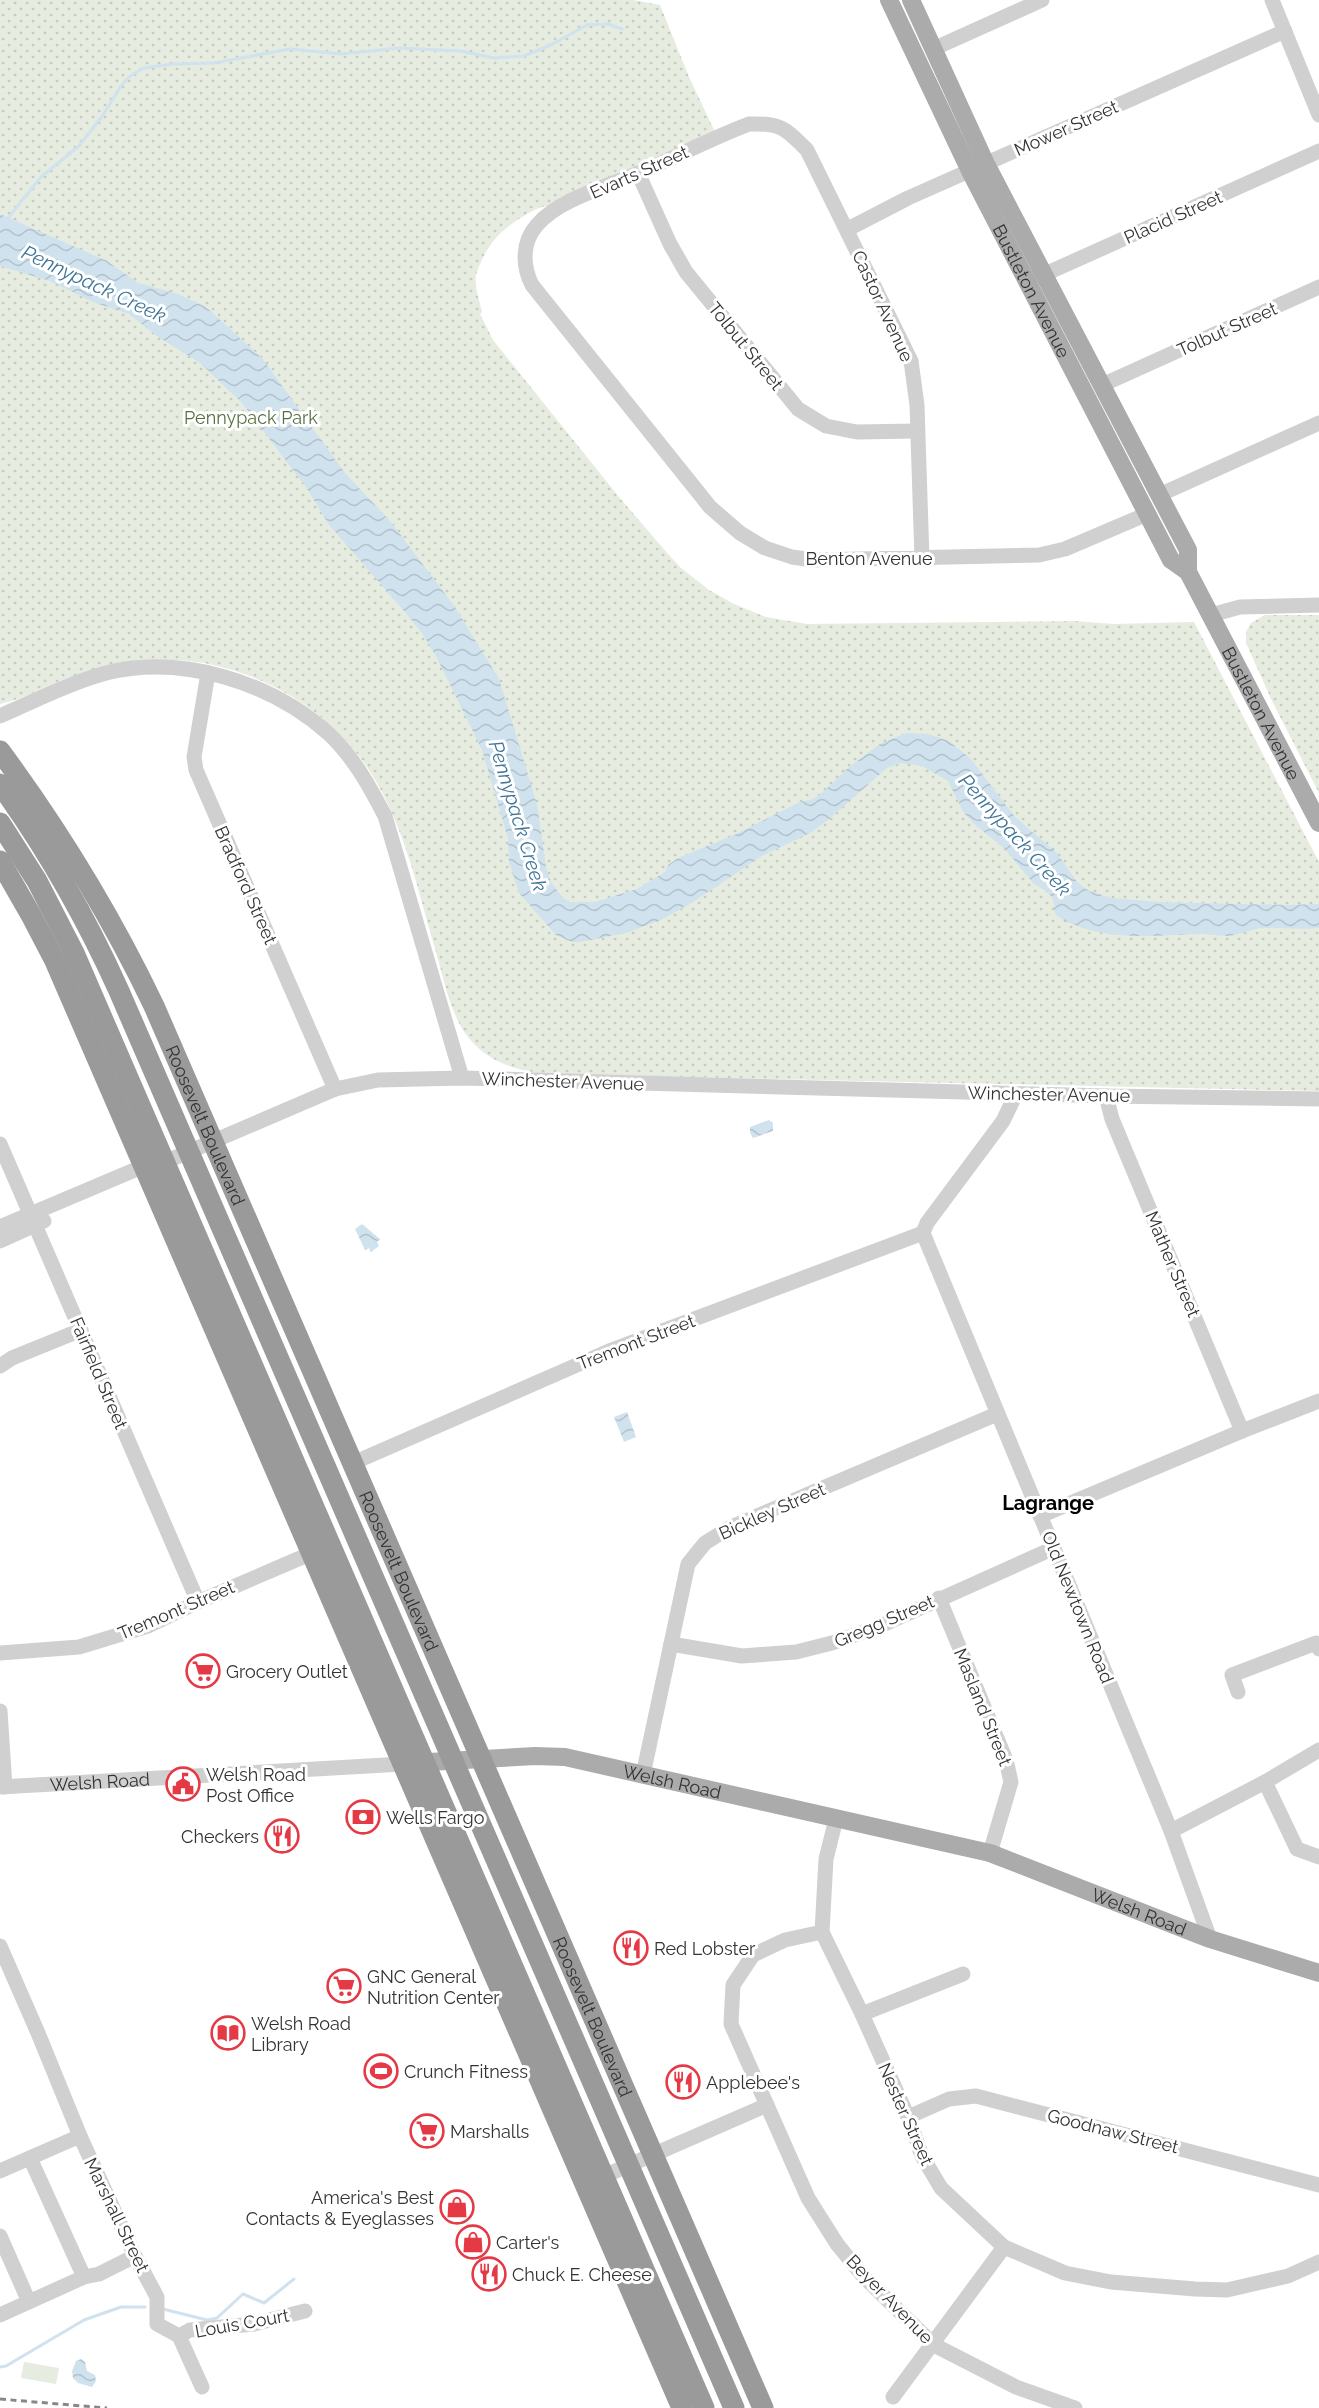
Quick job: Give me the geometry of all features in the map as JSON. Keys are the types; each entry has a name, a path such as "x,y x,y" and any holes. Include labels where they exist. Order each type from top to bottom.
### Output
{"highway":[{"name":"Roosevelt Boulevard","path":"0,751 75,859 117,932 163,1024 763,2408"},
{"name":"Roosevelt Boulevard","path":"0,784 52,862 92,934 189,1152 734,2408"},
{"path":"0,823 62,928 704,2408"},
{"path":"0,859 62,928"},
{"path":"0,859 55,962 682,2408"},
{"path":"519,1980 537,2073"},
{"path":"584,1994 605,2110"}],"main road":[{"name":"Bustleton Avenue","path":"889,0 978,168 1044,274 1188,550 1188,572"},
{"name":"Bustleton Avenue","path":"911,0 933,49 978,168 1027,282 1171,560 1188,572 1319,823"},
{"name":"Welsh Road","path":"403,1764 551,1756 643,1774 990,1853 1210,1939 1319,1973"}],"street":[{"path":"933,49 1042,0"},
{"path":"1272,0 1319,115"},
{"name":"Mower Street","path":"848,229 908,198 1285,31"},
{"name":"Evarts Street","path":"526,244 537,224 566,204 735,129 749,124 766,124"},
{"name":"Castor Avenue","path":"766,124 776,124 790,133 807,150 848,229 911,361 917,405 916,431 922,559"},
{"name":"Placid Street","path":"1027,282 1319,151"},
{"name":"Tolbut Street","path":"639,173 670,244 686,272 798,409 826,426 857,432 916,431"},
{"name":"Benton Avenue","path":"526,244 525,272 531,285 710,507 740,532 765,548 792,557 813,560 1039,555 1065,549 1147,514"},
{"name":"Tolbut Street","path":"1102,385 1319,287"},
{"path":"1158,495 1319,423"},
{"path":"1211,615 1240,607 1319,605"},
{"name":"Winchester Avenue","path":"0,716 106,673 155,668 182,669 238,681 271,695 301,713 329,734 369,785 385,816 462,1078 1319,1100"},
{"name":"Bradford Street","path":"208,673 194,757 196,770 335,1089"},
{"path":"0,1241 33,1220 335,1089 378,1080 462,1078"},
{"path":"923,1233 927,1223 1003,1121 1016,1094"},
{"name":"Mather Street","path":"1106,1096 1112,1119 1242,1431"},
{"name":"Fairfield Street","path":"0,1144 198,1602"},
{"path":"0,1227 33,1220"},
{"name":"Old Newtown Road","path":"923,1233 1170,1831 1210,1939"},
{"name":"Tremont Street","path":"353,1463 609,1351 923,1233"},
{"path":"0,1366 12,1358 81,1330"},
{"path":"1040,1516 1319,1401"},
{"name":"Bickley Street","path":"643,1774 688,1564 705,1543 729,1528 997,1414"},
{"name":"Gregg Street","path":"671,1644 742,1656 796,1652 832,1643 878,1627 1054,1548"},
{"name":"Tremont Street","path":"0,1653 79,1647 148,1626 312,1553"},
{"name":"Masland Street","path":"939,1598 1006,1760 1011,1782 990,1853"},
{"path":"1238,1692 1232,1675 1316,1643 1319,1649"},
{"path":"0,1711 2,1787"},
{"path":"1170,1831 1265,1782 1319,1750"},
{"name":"Welsh Road","path":"2,1787 403,1764"},
{"path":"1265,1782 1297,1849 1319,1857"},
{"name":"Nester Street","path":"836,1819 826,1859 822,1932 862,2014 908,2118 922,2156 941,2188 1004,2247 1065,2273 1111,2282 1195,2289 1227,2290 1288,2276 1319,2262"},
{"name":"Beyer Avenue","path":"822,1932 785,1940 753,1955 733,1985 731,2024 808,2198 837,2244 864,2277 934,2345 1016,2387 1075,2408"},
{"name":"Marshall Street","path":"0,1946 80,2136 135,2256 157,2296 157,2324 179,2336 202,2387"},
{"path":"862,2014 963,1974"},
{"name":"Goodnaw Street","path":"908,2118 949,2099 976,2096 1319,2186"},
{"path":"585,2185 767,2105"},
{"path":"0,2171 80,2136"},
{"path":"30,2158 84,2277"},
{"path":"0,2236 29,2302"},
{"path":"893,2397 934,2345 1004,2247"},
{"path":"0,2315 84,2277 99,2274 135,2256"},
{"name":"Louis Court","path":"179,2336 190,2330 254,2324 305,2311"}],"green space":[{"name":"Pennypack Park","path":"0,0 633,0 660,5 689,77 715,132 552,206 539,208 500,233 484,255 476,275 476,289 482,312 480,314 493,340 619,497 681,568 709,590 734,604 766,617 807,624 1194,622 1319,862 1319,1091 542,1074 509,1066 481,1050 459,1024 448,994 415,877 390,808 373,776 352,747 325,720 291,696 248,675 202,663 170,660 74,676 0,704"},
{"path":"1265,615 1319,615 1319,793 1272,701 1246,643 1246,632 1251,623"},
{"path":"24,2362 59,2368 56,2384 21,2378"}],"water":[{"name":"Pennypack Creek","path":"0,214 107,261 138,283 178,294 206,307 262,358 345,473 391,522 455,607 499,679 537,804 546,867 551,882 562,897 570,902 595,902 637,889 665,872 668,865 678,858 734,835 800,802 813,799 880,744 906,733 928,734 949,741 971,759 1015,817 1056,852 1077,882 1089,891 1111,898 1159,902 1319,904 1319,928 1263,928 1227,936 1199,934 1141,936 1105,933 1070,923 1055,914 1053,898 1034,884 1004,848 964,813 948,781 922,766 901,763 887,768 810,833 762,856 690,904 661,920 626,933 580,942 572,942 556,935 519,893 509,862 508,838 482,750 424,636 329,525 306,487 242,403 200,363 157,336 129,314 93,302 50,281 0,266"},
{"path":"769,1120 773,1123 773,1131 753,1138 750,1127"},
{"path":"362,1224 380,1239 377,1242 379,1246 371,1252 369,1248 365,1250 355,1229"},
{"path":"627,1412 636,1437 624,1442 614,1417"},
{"path":"81,2359 85,2362 87,2371 95,2375 96,2381 92,2387 78,2383 73,2378 72,2371 76,2361"}],"waterway":[{"path":"8,218 41,177 79,146 130,76 144,68 174,64 214,63 290,49 341,54 400,48 460,51 494,58 524,56 553,44 587,25 608,24 622,29"},
{"path":"163,2309 207,2320 217,2318 243,2294 264,2303 294,2279"},
{"path":"0,2367 6,2366 84,2320 121,2307 145,2307"}],"railway":[{"path":"0,2399 107,2408"}],"place":[{"name":"Grocery Outlet","path":"203,1671"},
{"name":"Welsh Road Post Office","path":"183,1784"},
{"name":"Wells Fargo","path":"363,1817"},
{"name":"Checkers","path":"282,1836"},
{"name":"Red Lobster","path":"631,1948"},
{"name":"GNC General Nutrition Center","path":"344,1986"},
{"name":"Welsh Road Library","path":"228,2033"},
{"name":"Crunch Fitness","path":"381,2071"},
{"name":"Applebee's","path":"683,2082"},
{"name":"Marshalls","path":"427,2131"},
{"name":"America's Best Contacts & Eyeglasses","path":"457,2207"},
{"name":"Carter's","path":"473,2242"},
{"name":"Chuck E. Cheese","path":"489,2274"}],"district":[{"name":"Lagrange","path":"1048,1503"}]}
